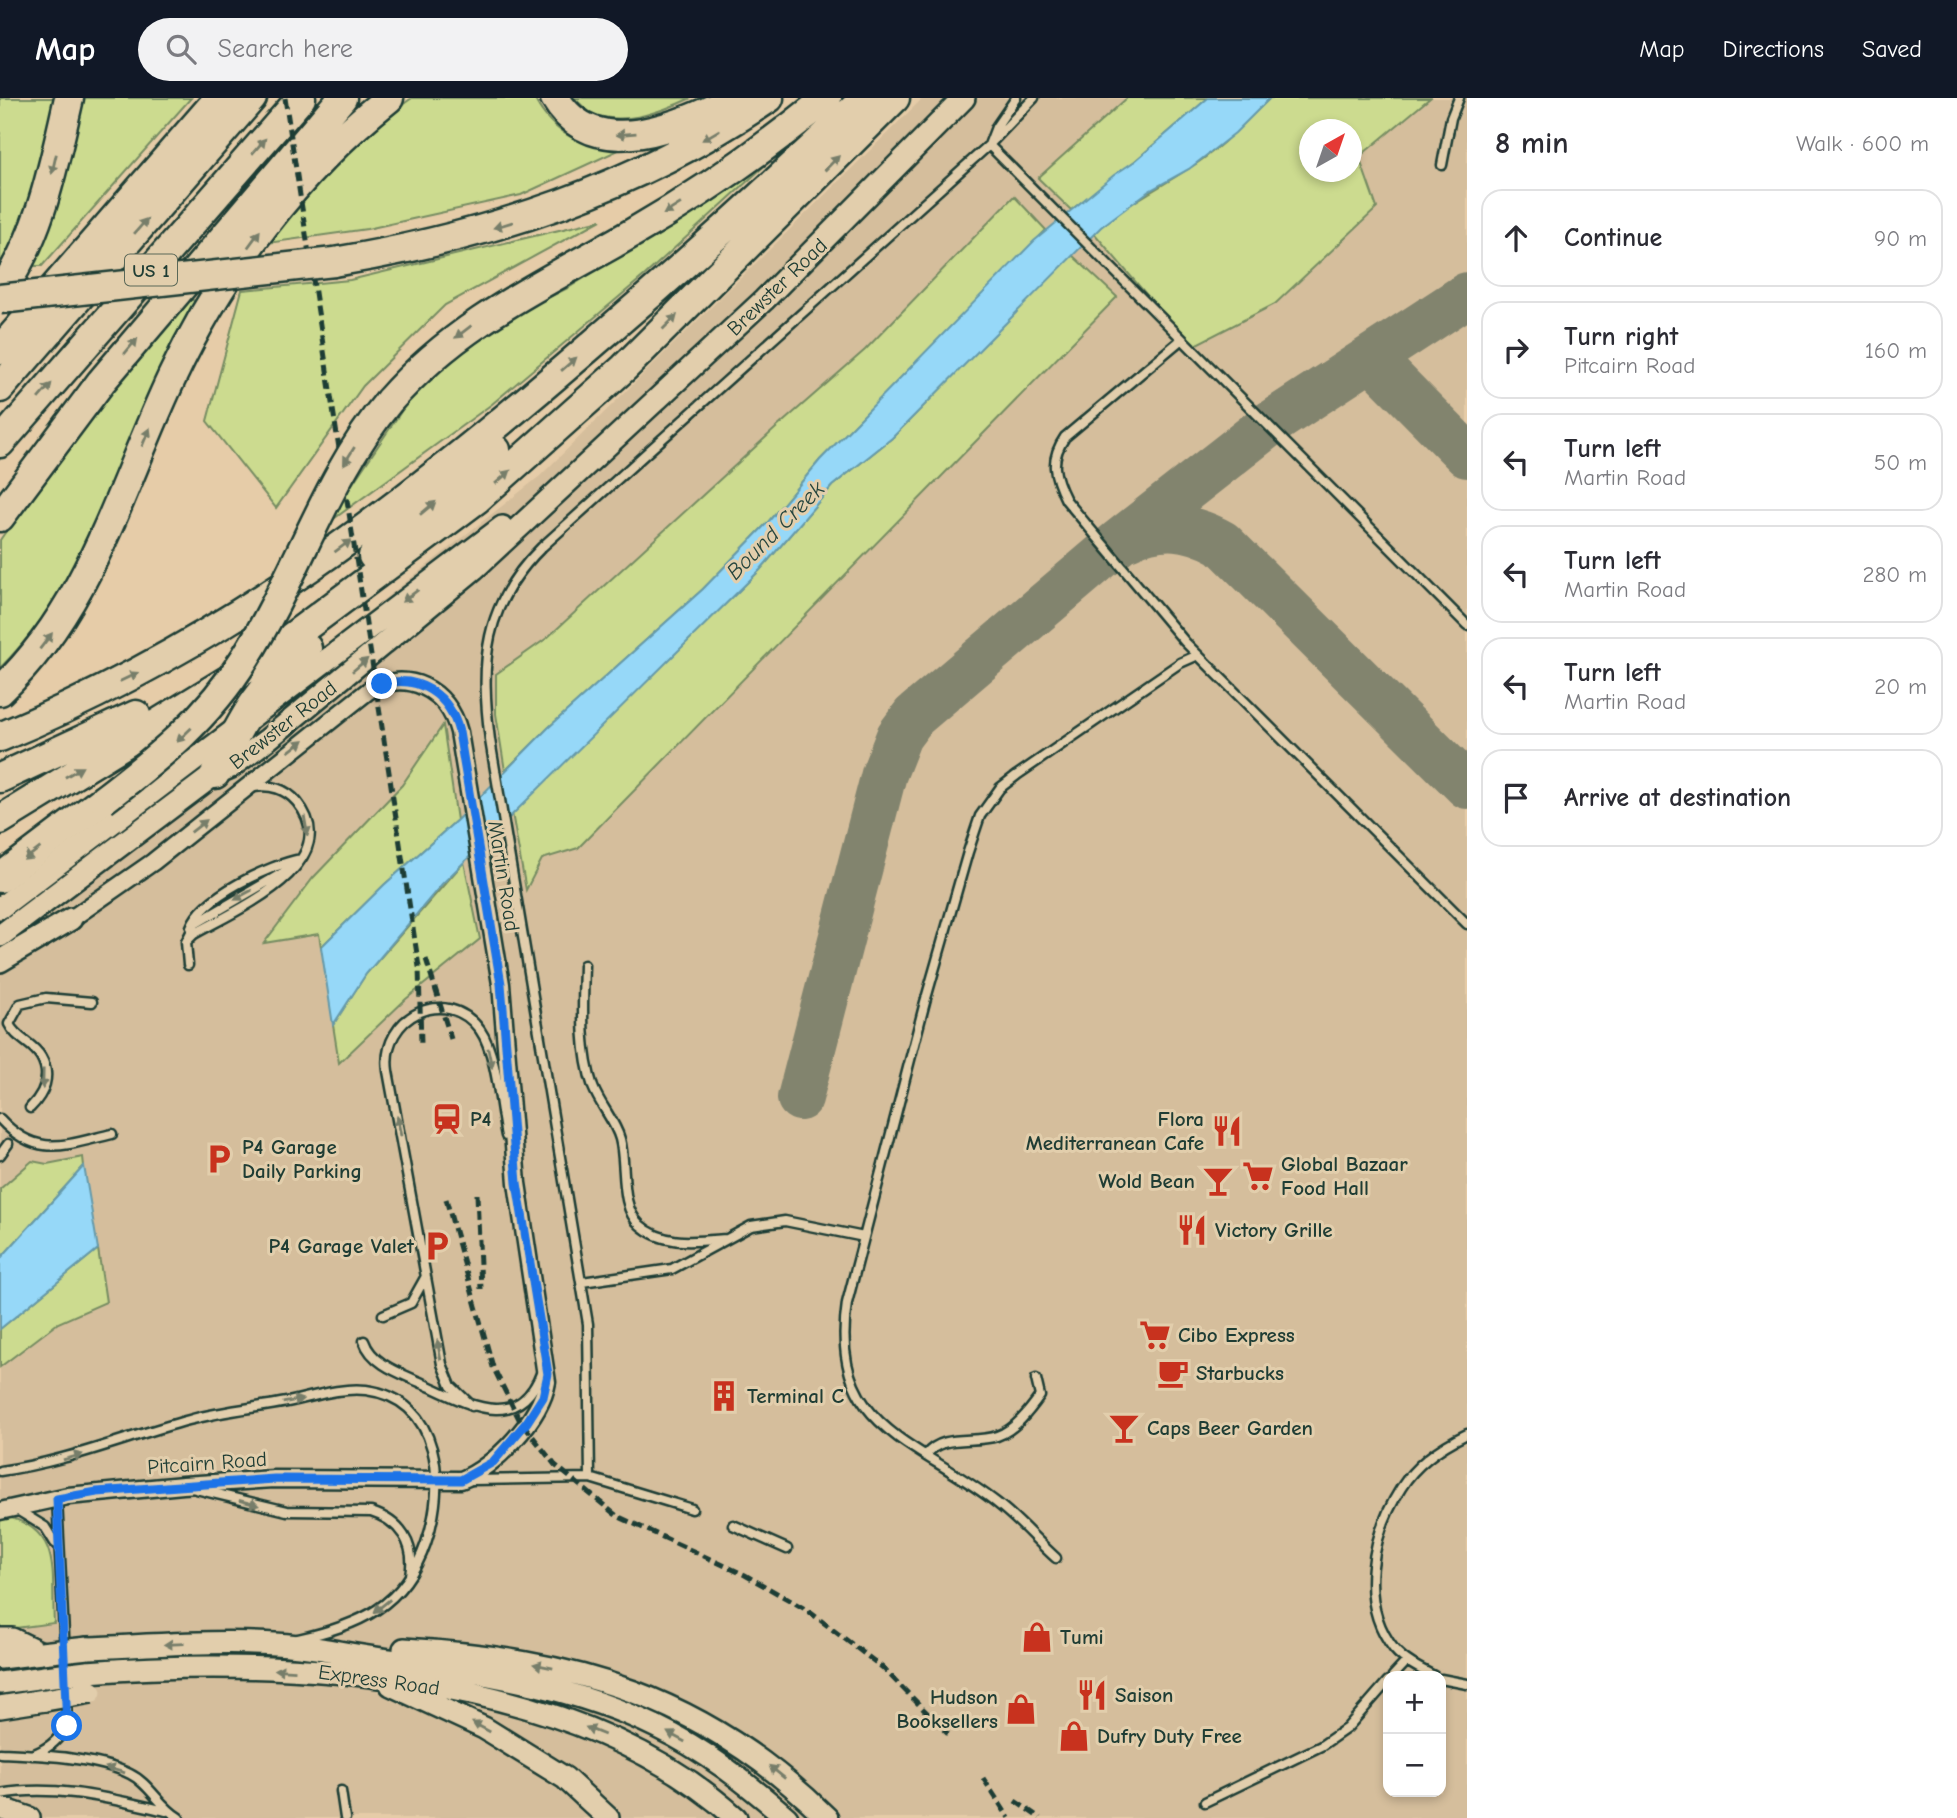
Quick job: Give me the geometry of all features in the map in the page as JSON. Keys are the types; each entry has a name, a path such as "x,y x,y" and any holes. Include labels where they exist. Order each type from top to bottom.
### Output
{"highway":[{"path":"0,293 34,233 51,179 69,98"},
{"path":"0,350 219,98"},
{"path":"0,388 252,98"},
{"name":"US 1","path":"0,443 302,98"},
{"path":"0,517 82,406 342,98"},
{"path":"270,183 363,98"},
{"path":"0,691 44,645 80,588 171,377 224,283 262,228 305,177 389,98"},
{"path":"555,98 566,113 584,128 613,136 666,127 736,98"},
{"path":"0,299 334,262 462,237 582,198 696,144 769,98"},
{"path":"0,878 180,740 227,685 270,615 334,481 382,410 445,345 520,295 673,208 737,167 827,98"},
{"path":"0,737 135,674 254,607 345,544 517,408 680,269 866,98"},
{"path":"215,774 257,696 274,676 391,579 624,368 895,98"},
{"path":"0,333 85,252"},
{"path":"0,778 66,750 145,710 212,671 293,617 369,560 506,442 517,408"},
{"path":"0,820 261,660 477,499"}],"street":[{"name":"Brewster Road","path":"0,936 215,774 231,767 474,569 801,265 964,98"},
{"name":"Brewster Road","path":"0,908 583,467"},
{"name":"Martin Road","path":"71,919 153,862 245,791 262,773 382,684 396,681 419,683 433,691 449,708 459,732 504,1009 521,1209 545,1350 547,1382 539,1405 493,1462 461,1480"},
{"path":"46,873 40,892 42,905 54,918 71,919"},
{"path":"0,961 71,919"},
{"name":"Pitcairn Road","path":"7,1510 97,1492 183,1485 274,1479 461,1480"},
{"path":"0,1639 12,1639 41,1653"},
{"path":"0,1658 88,1648 190,1644 267,1646 322,1649 518,1681 610,1708 655,1726 701,1751 787,1818"},
{"path":"322,1649 339,1646 490,1656 587,1676 656,1699 735,1741 778,1773 827,1818"},
{"name":"Express Road","path":"0,1707 45,1700 123,1669 248,1668 378,1677 479,1696 589,1729 666,1766 736,1818"},
{"path":"0,1683 45,1677 89,1682"},
{"path":"378,1677 411,1696 484,1728 565,1778 608,1818"},
{"path":"539,1763 574,1795 589,1818"},
{"path":"0,1808 29,1818"}],"lane":[{"path":"989,145 996,127 1016,98"},
{"path":"590,1478 590,1341 490,740 485,683 487,642 494,618 505,592 530,558 989,145 1034,98"},
{"path":"1442,165 1451,118 1459,98"},
{"path":"989,145 1467,625"},
{"path":"1182,339 1065,437 1054,457 1054,471 1066,500 1165,621 1467,924"},
{"path":"1056,1558 998,1503 874,1419 857,1394 845,1363 844,1324 925,1002 980,816 1000,788 1017,775 1180,663 1198,655"},
{"path":"186,942 194,934 281,884 301,859 308,834 305,817 297,803 272,786 255,786 245,791"},
{"path":"188,965 186,942 195,916 216,897 283,862 301,859"},
{"path":"584,965 584,1027 592,1083 600,1103 620,1137 630,1211 640,1225 656,1236 682,1242 727,1239"},
{"path":"30,1108 42,1096 46,1078 40,1056 14,1035 9,1024 20,1004 46,998 92,1002"},
{"path":"472,1406 456,1392 444,1373 387,1062 391,1038 411,1016 435,1008 451,1010 466,1016 484,1036 521,1209"},
{"path":"0,1119 13,1133 42,1146 59,1146 112,1134"},
{"path":"0,1155 8,1144"},
{"path":"582,1282 672,1269 751,1226 785,1221 864,1237"},
{"path":"383,1315 411,1303 421,1290 426,1272"},
{"path":"364,1341 369,1352 386,1366 472,1406 491,1410 521,1401 536,1384 545,1350"},
{"path":"926,1455 934,1445 947,1441 999,1436 1027,1414 1041,1396 1036,1379"},
{"path":"3,1470 65,1459 202,1417 362,1390 399,1403 420,1421 429,1436 436,1481 430,1533 409,1578 384,1606 353,1625 267,1646"},
{"path":"1425,1671 1395,1650 1382,1628 1373,1603 1371,1582 1376,1551 1388,1514 1402,1486 1424,1462 1448,1443 1467,1434"},
{"path":"461,1480 590,1478 692,1509"},
{"path":"183,1485 275,1509 371,1512 386,1517 398,1527 408,1542 411,1556 409,1578"},
{"path":"32,1755 57,1742 68,1720 57,1499"},
{"path":"7,1510 31,1516 45,1527 58,1549"},
{"path":"733,1525 787,1549"},
{"path":"1398,1671 1408,1661"},
{"path":"1446,1680 1467,1684"},
{"path":"1205,1802 1321,1746 1347,1728 1383,1687"},
{"path":"0,1753 102,1766 132,1775 167,1811 179,1818"},
{"path":"0,1794 28,1790 71,1791 167,1811"},
{"path":"341,1791 345,1818"}],"shaded area":[{"path":"923,98 1467,98 1467,1818 0,1818 0,895 273,687 540,476"}],"green space":[{"path":"0,98 59,98 28,219 0,271"},
{"path":"80,98 191,98 42,266 33,266 61,183"},
{"path":"412,98 534,98 559,130 593,145 621,149 521,195 367,229 268,243 360,135"},
{"path":"574,98 691,98 657,112 607,118 592,114"},
{"path":"1127,98 1208,98 1135,161 1071,210 1038,178"},
{"path":"1270,98 1430,98 1362,155 1362,119 1299,119 1299,182 1362,182 1362,166 1377,208 1275,304 1191,347 1094,233 1128,206 1188,169 1231,136"},
{"path":"773,158 645,275 492,404 324,526 421,382 496,324 570,287"},
{"path":"1014,196 1046,230 820,460 769,521 703,589 548,728 505,771 496,714 496,674 547,638 865,350"},
{"path":"601,220 445,305 363,386 276,508 207,421 242,290 350,280"},
{"path":"1072,255 1117,297 578,848 542,859 526,890 512,813 760,570 832,486 892,438"},
{"path":"185,297 195,301 171,347 88,540 63,586 34,629 0,668 0,540 39,483"},
{"path":"443,725 457,820 384,885 321,947 319,934 264,943 313,878 402,785"},
{"path":"464,862 480,939 406,999 339,1063 333,1025 366,974"},
{"path":"83,1157 84,1166 0,1259 0,1189 32,1161 47,1164"},
{"path":"98,1249 106,1302 58,1323 0,1367 0,1329"},
{"path":"8,1517 26,1524 38,1533 46,1544 53,1572 54,1623 0,1630 0,1518"}],"water":[{"name":"Bound Creek","path":"1208,98 1270,98 1235,133 1189,169 1149,191 1101,227 892,438 832,486 760,570 442,884 366,974 333,1025 321,947 384,885 457,820 548,728 703,589 769,521 820,460 1034,241 1135,161"},
{"path":"84,1166 98,1249 0,1329 0,1259"}],"taxiway":[{"path":"800,1098 884,774 899,736 914,716 1120,541 1268,425 1467,295"},
{"path":"1371,358 1467,455"},
{"path":"1127,538 1151,530 1175,528 1198,532 1222,543 1467,786"}],"railway":[{"path":"285,98 419,967 421,1044"},
{"path":"426,959 451,1039"},
{"path":"477,1194 481,1289"},
{"path":"446,1199 493,1367 519,1419 555,1465 617,1516 745,1575 807,1610 883,1668 948,1734"},
{"path":"983,1778 1009,1818"},
{"path":"1015,1801 1040,1818"}],"place":[{"name":"P4","path":"447,1119"},
{"name":"Flora Mediterranean Cafe","path":"1227,1131"},
{"name":"P4 Garage Daily Parking","path":"219,1159"},
{"name":"Global Bazaar Food Hall","path":"1258,1176"},
{"name":"Wold Bean","path":"1218,1181"},
{"name":"Victory Grille","path":"1192,1230"},
{"name":"P4 Garage Valet","path":"437,1246"},
{"name":"Cibo Express","path":"1155,1335"},
{"name":"Starbucks","path":"1173,1373"},
{"name":"Terminal C","path":"724,1396"},
{"name":"Caps Beer Garden","path":"1124,1428"},
{"name":"Tumi","path":"1037,1637"},
{"name":"Saison","path":"1092,1695"},
{"name":"Hudson Booksellers","path":"1021,1709"},
{"name":"Dufry Duty Free","path":"1074,1736"}],"route":[{"path":"67,1726 57,1499 97,1492 274,1479 461,1480 485,1468 499,1457 534,1413 546,1390 548,1374 545,1350 517,1183 501,984 457,723 439,696 419,683 396,681 382,684"}]}
